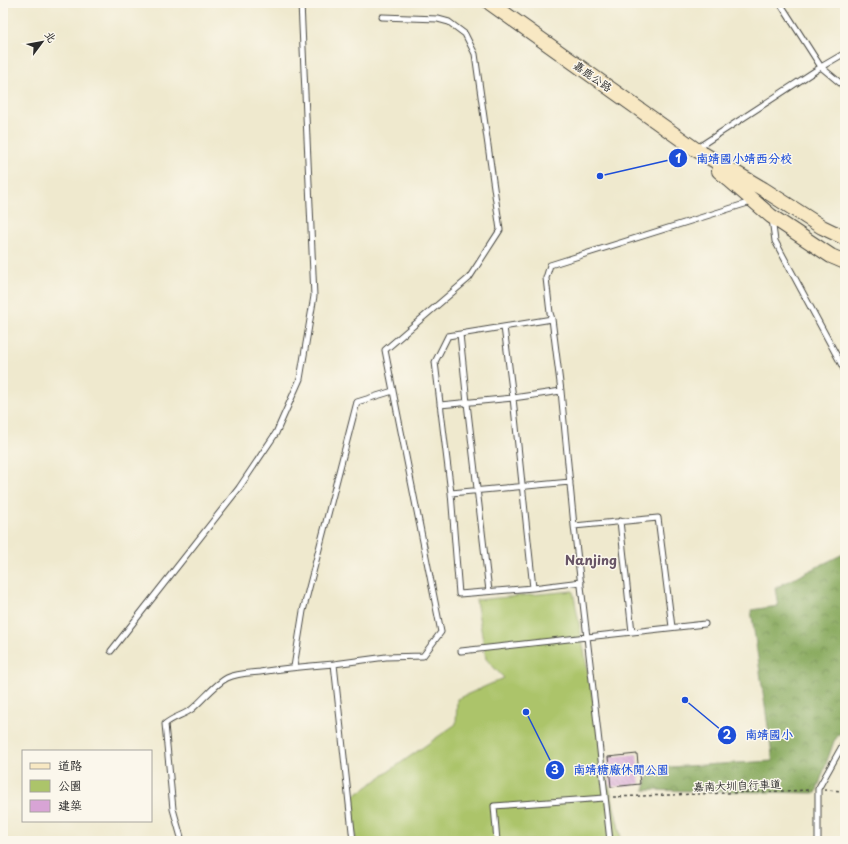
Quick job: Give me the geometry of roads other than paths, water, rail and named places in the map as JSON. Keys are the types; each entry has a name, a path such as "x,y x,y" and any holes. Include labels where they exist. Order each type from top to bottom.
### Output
{"main road":[{"name":"嘉鹿公路","path":"490,3 695,149 822,227 845,238"},
{"name":"嘉鹿公路","path":"695,149 771,216 831,256 845,262"}],"lane":[{"path":"111,651 239,488 276,433 300,379 314,296 301,3"},
{"path":"780,3 822,67 845,87"},
{"path":"182,841 173,809 166,724 169,721 191,710 226,678 236,675 294,667 334,664 386,657 423,656 441,632 385,350 469,278 500,230 475,54 464,34 449,22 438,19 382,17"},
{"path":"695,149 845,53"},
{"path":"610,841 574,526 561,391 546,278 550,266 754,202"},
{"path":"771,216 775,241 845,372"},
{"path":"552,319 448,336 435,362 452,493 459,594 533,588 581,582"},
{"path":"504,327 533,588"},
{"path":"460,334 489,591"},
{"path":"294,667 304,611 357,402 393,391"},
{"path":"440,405 513,398 561,391"},
{"path":"452,493 570,482"},
{"path":"574,526 658,518 672,627"},
{"path":"620,521 632,632"},
{"path":"460,651 705,624"},
{"path":"334,664 353,841"},
{"path":"818,841 818,790 845,740"},
{"path":"497,841 494,806 605,798"}],"place":[{"name":"南靖國小靖西分校","path":"600,176"},
{"name":"南靖國小","path":"685,700"},
{"name":"南靖糖廠休閒公園","path":"526,712"}],"district":[{"name":"Nanjing","path":"591,559"}]}
